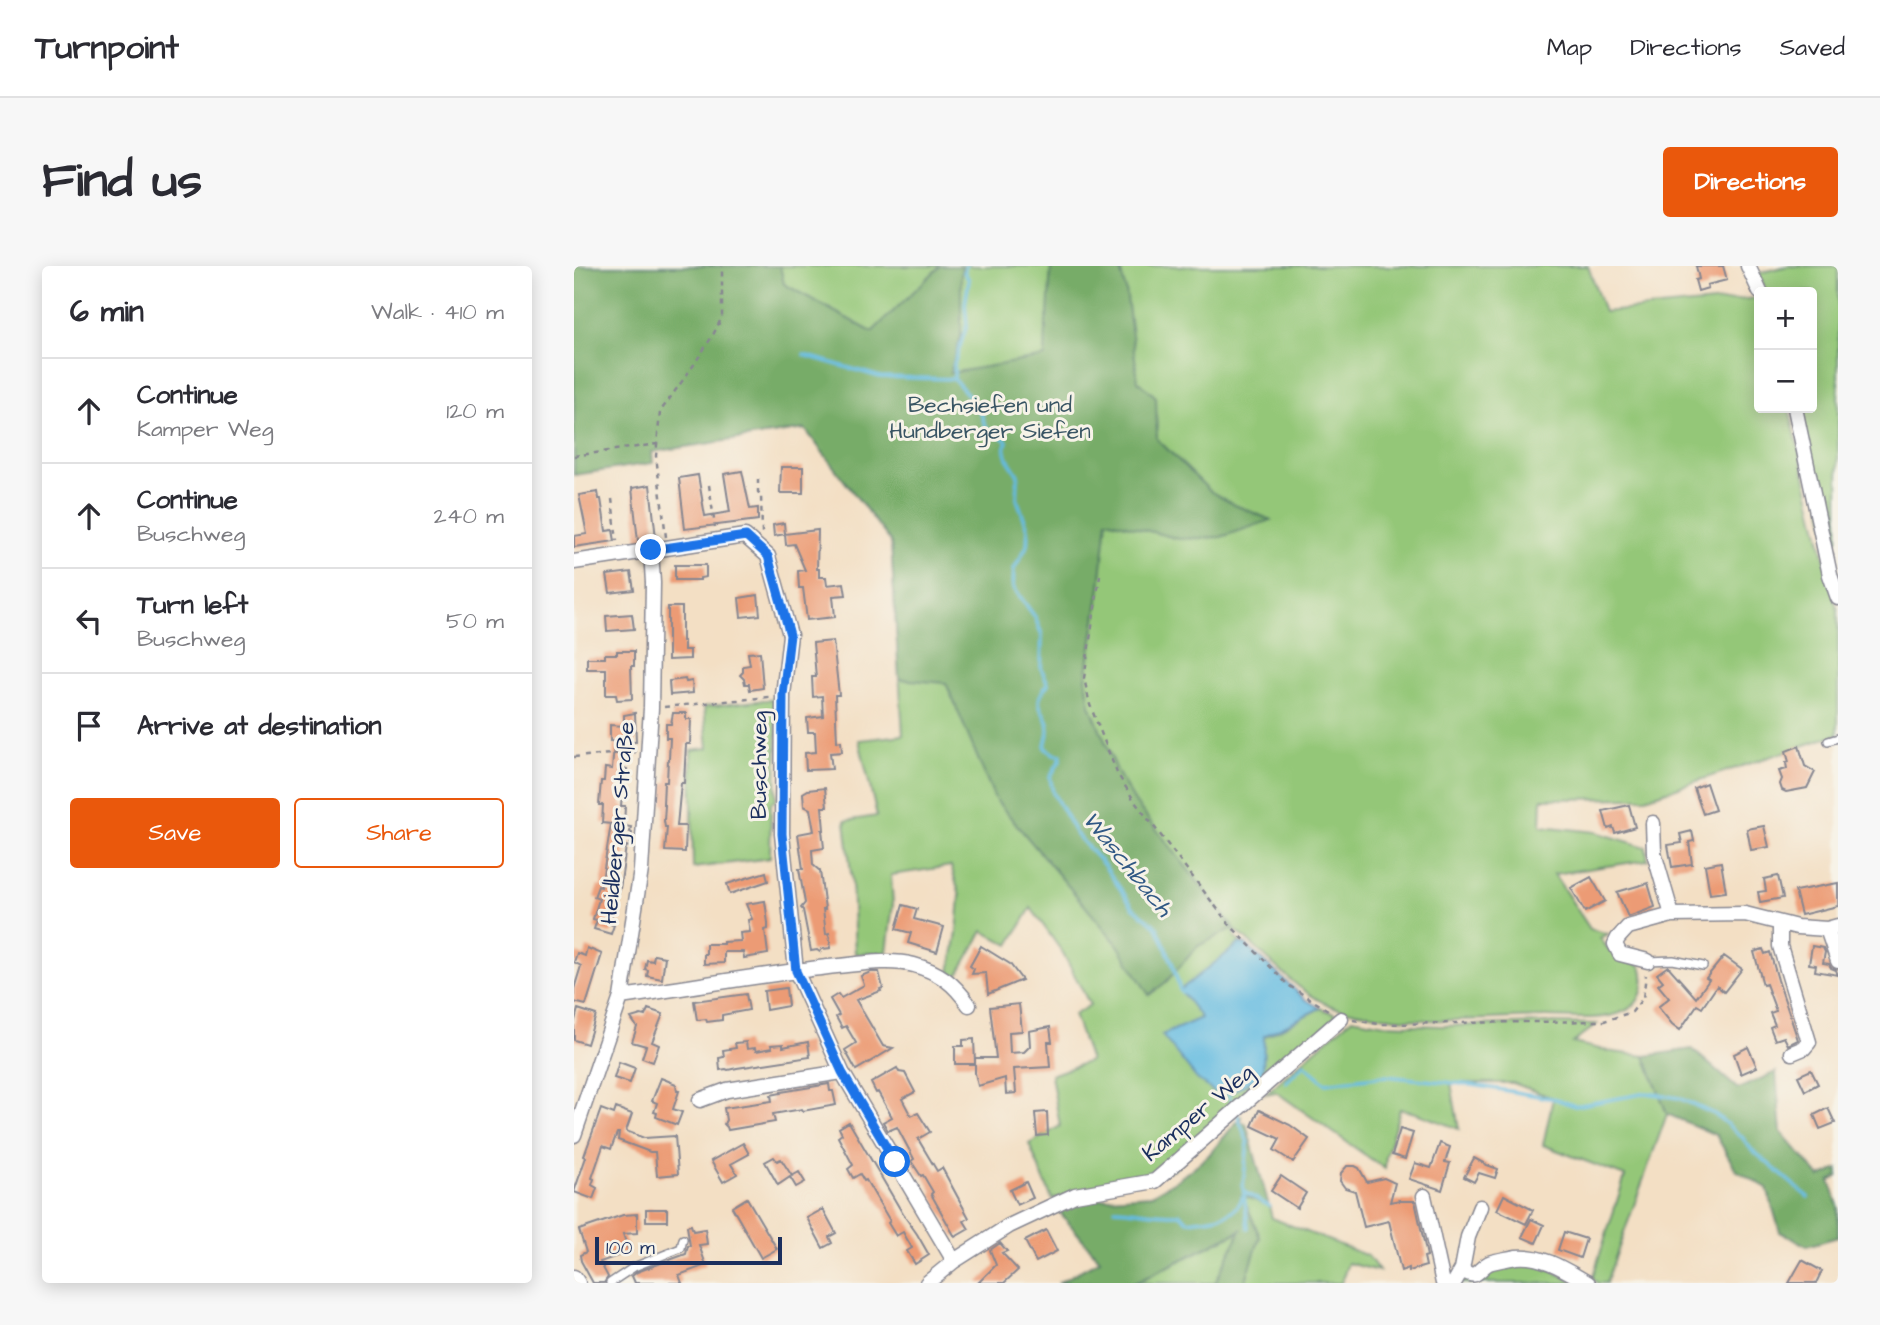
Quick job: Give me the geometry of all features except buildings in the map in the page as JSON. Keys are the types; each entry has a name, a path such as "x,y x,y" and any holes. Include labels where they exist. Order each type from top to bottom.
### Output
{"street":[{"path":"1748,266 1758,287"},
{"path":"1796,413 1830,575 1838,598"},
{"path":"574,562 746,536 762,551"},
{"name":"Heidberger Straße","path":"574,1135 621,997 641,870 651,708 651,550"},
{"name":"Buschweg","path":"762,551 768,556 790,635 783,695 782,834 796,971"},
{"path":"1653,823 1654,853 1672,915"},
{"path":"1648,961 1620,954 1615,944 1628,927 1672,915 1745,914 1797,927 1833,928 1838,961"},
{"path":"1780,924 1780,946 1809,1042 1804,1048 1792,1053"},
{"path":"621,997 796,971 888,962 912,964 936,973 958,988 968,1004"},
{"path":"796,971 842,1072 954,1261"},
{"name":"Kamper Weg","path":"928,1283 954,1261 1009,1226 1075,1195 1155,1181 1341,1019"},
{"path":"700,1100 727,1090 842,1072"},
{"path":"1424,1196 1443,1283"},
{"path":"1454,1283 1462,1269 1468,1237 1480,1207"},
{"path":"1462,1269 1473,1275 1490,1263 1520,1257 1550,1262 1588,1283"},
{"path":"574,1277 578,1283"}],"lane":[{"path":"1828,741 1838,738"},
{"path":"1648,961 1673,960 1703,966"},
{"path":"610,1283 634,1267 681,1248 683,1239"}],"path":[{"path":"667,547 656,456 660,412 693,366 722,317 722,266"},
{"path":"574,456 657,444"},
{"path":"758,479 758,492 761,495 762,551"},
{"path":"709,485 716,540"},
{"path":"612,499 619,555"},
{"path":"1100,575 1084,678 1090,705 1117,773 1135,802 1229,924 1288,985 1341,1019 1380,1024 1604,1021 1632,1012 1643,998 1648,961"},
{"path":"651,708 783,695"},
{"path":"574,757 649,751"}],"green space":[{"name":"Bechsiefen und Hundberger Siefen","path":"574,266 780,266 784,284 872,332 940,266 962,266 961,336 950,373 1045,357 1051,266 1119,266 1126,290 1138,381 1156,397 1157,439 1210,491 1271,520 1221,537 1179,539 1107,520 1086,679 1090,705 1118,773 1135,802 1234,928 1198,946 1166,982 1149,995 1118,945 995,799 946,683 899,679 891,542 805,429 652,452 653,463 574,475"},
{"path":"613,266 1588,266 1604,312 1754,298 1754,413 1790,413 1838,610 1838,734 1646,798 1542,799 1541,826 1596,832 1646,847 1648,860 1554,874 1590,929 1608,934 1600,938 1610,951 1641,966 1643,986 1639,998 1631,1008 1616,1014 1586,1018 1432,1020 1387,1017 1342,1009 1307,993 1234,929 1235,937 1243,945 1264,1037 1320,1008 1337,1015 1174,1169 1052,1199 1029,1144 1060,1126 1051,1075 1090,1061 1074,1015 1090,1005 1063,953 1031,908 1009,945 983,931 957,976 950,972 960,896 951,866 891,875 893,904 887,952 855,954 852,882 845,821 877,816 859,740 903,735 891,542 805,429 694,445"},
{"path":"1787,266 1838,266 1838,539 1830,546 1801,413 1817,413 1817,287 1764,287 1759,273"},
{"path":"774,699 777,733 776,800 771,803 770,858 693,868 691,750 708,748 704,707"},
{"path":"1352,1018 1385,1024 1441,1026 1597,1024 1573,1043 1645,1056 1667,1114 1606,1283 1598,1283 1592,1279 1625,1176 1543,1145 1553,1098 1513,1083 1451,1083 1459,1129 1400,1109 1386,1156 1385,1169 1276,1092 1265,1094"},
{"path":"1692,1049 1738,1089 1776,1072 1781,1132 1820,1177 1838,1169 1838,1177 1830,1181 1838,1206 1838,1237 1807,1246 1780,1232 1767,1188 1736,1170 1716,1135 1667,1114 1645,1056"},
{"path":"1241,1117 1241,1121 1246,1124 1269,1206 1242,1195 1260,1237 1245,1283 1215,1283 1241,1230 1135,1283 1058,1283 1100,1260 1057,1209 1081,1200 1151,1195 1180,1178 1208,1156"},
{"path":"1242,1194 1269,1206 1272,1218 1368,1256 1379,1271 1348,1263 1341,1283 1245,1283 1260,1237"},
{"path":"1242,1230 1215,1283 1135,1283"},
{"path":"1518,1262 1535,1262 1577,1283 1461,1283 1479,1270"}],"water":[{"path":"1240,943 1246,945 1305,999 1320,1008 1264,1036 1263,1074 1230,1093 1217,1094 1197,1079 1162,1035 1201,1018 1180,990"}],"waterway":[{"name":"Waschbach","path":"966,266 964,272 969,280 965,304 967,325 954,364 954,379 976,404 987,428 1007,441 1007,458 1018,475 1017,499 1028,529 1027,546 1014,569 1013,587 1035,617 1042,635 1041,668 1048,684 1042,692 1039,704 1048,724 1045,748 1061,755 1050,777 1053,793 1076,834 1103,864 1133,907 1157,927 1182,992"},
{"path":"804,355 880,377 954,379"},
{"path":"1286,1082 1304,1064 1325,1083 1385,1076 1473,1085 1556,1099 1575,1106 1647,1093 1679,1098 1716,1115 1808,1197"},
{"name":"Waschbach","path":"1227,1091 1234,1107"},
{"name":"Waschbach","path":"1237,1114 1248,1143 1243,1185 1248,1228"},
{"name":"Waschbach","path":"1244,1192 1269,1206"},
{"path":"1115,1209 1180,1214 1188,1221 1228,1214 1243,1196"}],"route":[{"path":"651,550 746,536 768,556 790,635 783,695 782,834 796,971 842,1072 895,1162"}]}
